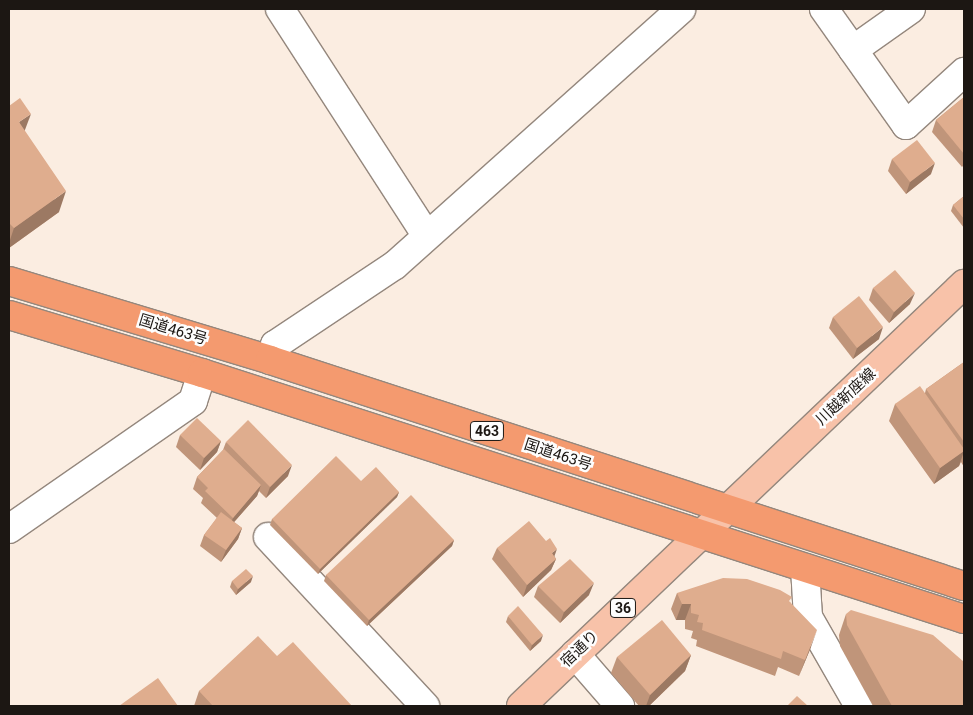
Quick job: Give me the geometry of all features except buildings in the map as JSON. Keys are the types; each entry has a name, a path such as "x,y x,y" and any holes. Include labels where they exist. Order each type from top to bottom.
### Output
{"highway":[{"name":"国道463号","path":"9,281 270,360 964,586"},
{"name":"463","path":"9,315 202,373 698,536 964,619"}],"main road":[{"name":"川越新座線","path":"727,510 964,284"},
{"name":"宿通り","path":"520,706 727,510"}],"street":[{"path":"280,9 426,235"},
{"path":"270,360 275,345 364,289 395,266 426,235 681,9"},
{"path":"824,9 906,125 964,72"},
{"path":"853,50 911,9"},
{"path":"9,529 193,400 202,373"},
{"path":"268,537 425,706"},
{"path":"805,568 808,617 859,706"},
{"path":"575,654 620,706"}]}
